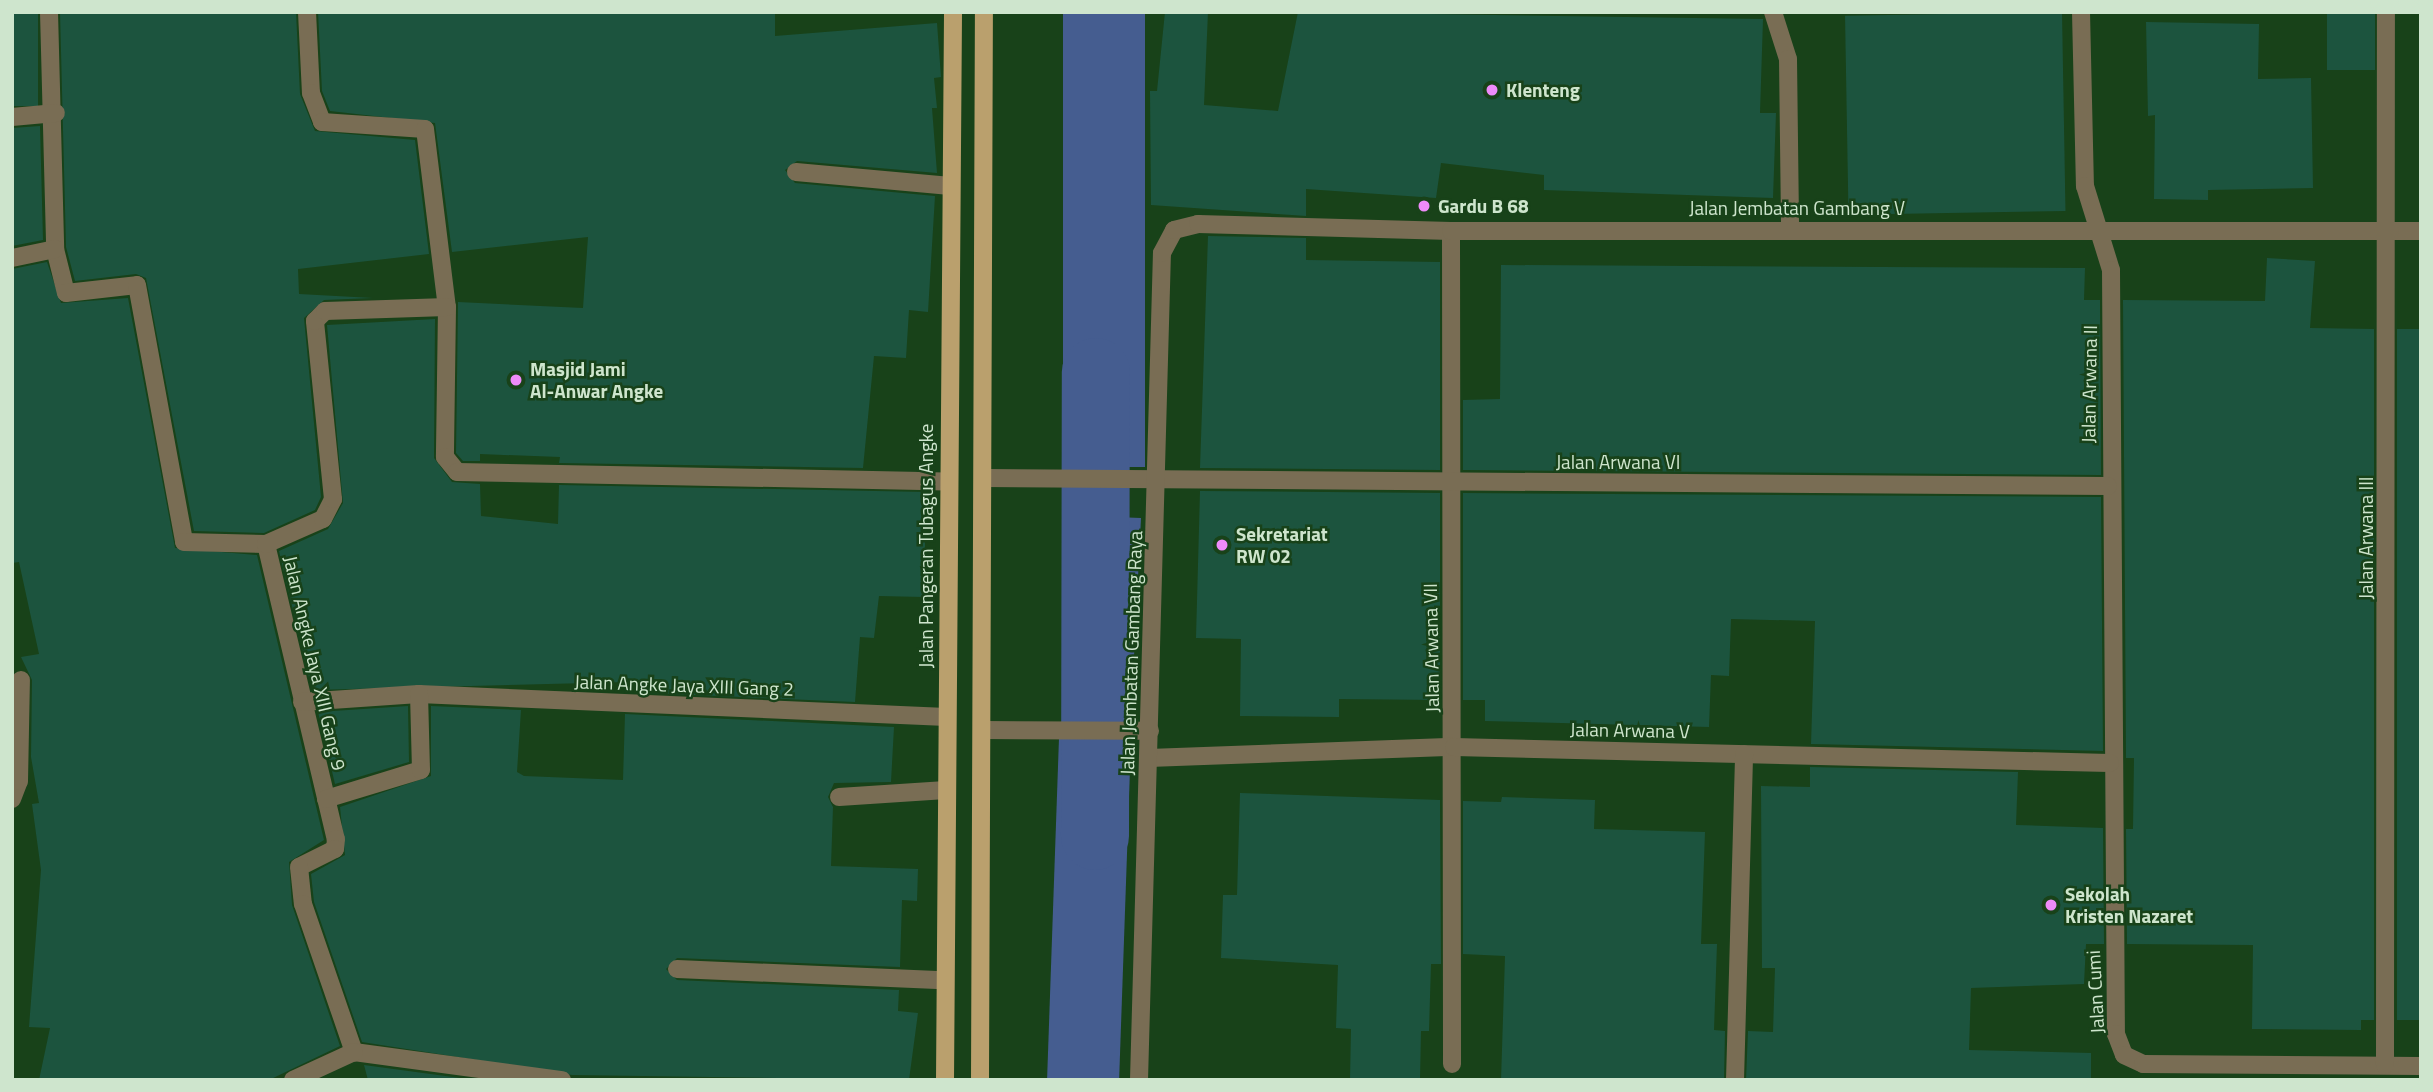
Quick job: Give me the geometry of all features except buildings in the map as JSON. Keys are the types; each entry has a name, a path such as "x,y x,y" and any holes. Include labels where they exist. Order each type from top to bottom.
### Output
{"main road":[{"name":"Jalan Pangeran Tubagus Angke","path":"945,1080 943,981 946,481 953,12"},
{"path":"980,1080 985,478 984,12"}],"street":[{"path":"12,258 55,248 55,113 49,12"},
{"path":"307,12 311,93 322,122 425,129 447,307 445,457 457,472 946,481"},
{"path":"1773,12 1788,59 1790,229"},
{"name":"Jalan Arwana II","path":"2081,12 2085,186 2102,230 2111,270 2108,486 2110,763"},
{"name":"Jalan Arwana III","path":"2385,1065 2389,231 2386,12"},
{"path":"12,117 55,113"},
{"path":"796,172 950,186"},
{"name":"Jalan Jembatan Gambang V","path":"1174,230 1198,225 1451,231 2421,231"},
{"name":"Jalan Jembatan Gambang Raya","path":"1139,1080 1162,253 1174,230"},
{"name":"Jalan Arwana VII","path":"1451,231 1450,482 1454,747 1452,1065"},
{"name":"Jalan Angke Jaya XIII Gang 9","path":"55,248 66,293 137,285 184,542 266,544 326,799 335,849 299,867 303,904 354,1052"},
{"path":"266,544 323,519 333,499 315,321 325,311 447,307"},
{"name":"Jalan Arwana VI","path":"985,478 2108,486"},
{"path":"12,799 19,781 21,680"},
{"path":"326,799 421,770 419,694"},
{"name":"Jalan Angke Jaya XIII Gang 2","path":"302,702 419,694 946,717"},
{"path":"983,730 1150,731"},
{"name":"Jalan Arwana V","path":"1149,758 1454,747 2110,763"},
{"path":"1735,1080 1744,754"},
{"name":"Jalan Cumi","path":"2110,763 2116,1034 2124,1055 2143,1072"},
{"path":"839,797 946,790"},
{"path":"677,969 943,981"},
{"path":"293,1080 354,1052 562,1080"},
{"path":"2143,1072 2385,1065 2415,1071"}],"water":[{"path":"1063,12 1145,12 1145,467 1063,467"},
{"path":"1064,515 1141,518 1131,716 1065,715"},
{"path":"1059,738 1131,741 1119,1080 1047,1080"}],"waterway":[{"path":"1095,836 1096,372"}],"place":[{"name":"Klenteng","path":"1492,90"},
{"name":"Gardu B 68","path":"1424,206"},
{"name":"Masjid Jami Al-Anwar Angke","path":"516,380"},
{"name":"Sekretariat RW 02","path":"1222,545"},
{"name":"Sekolah Kristen Nazaret","path":"2051,905"}]}
